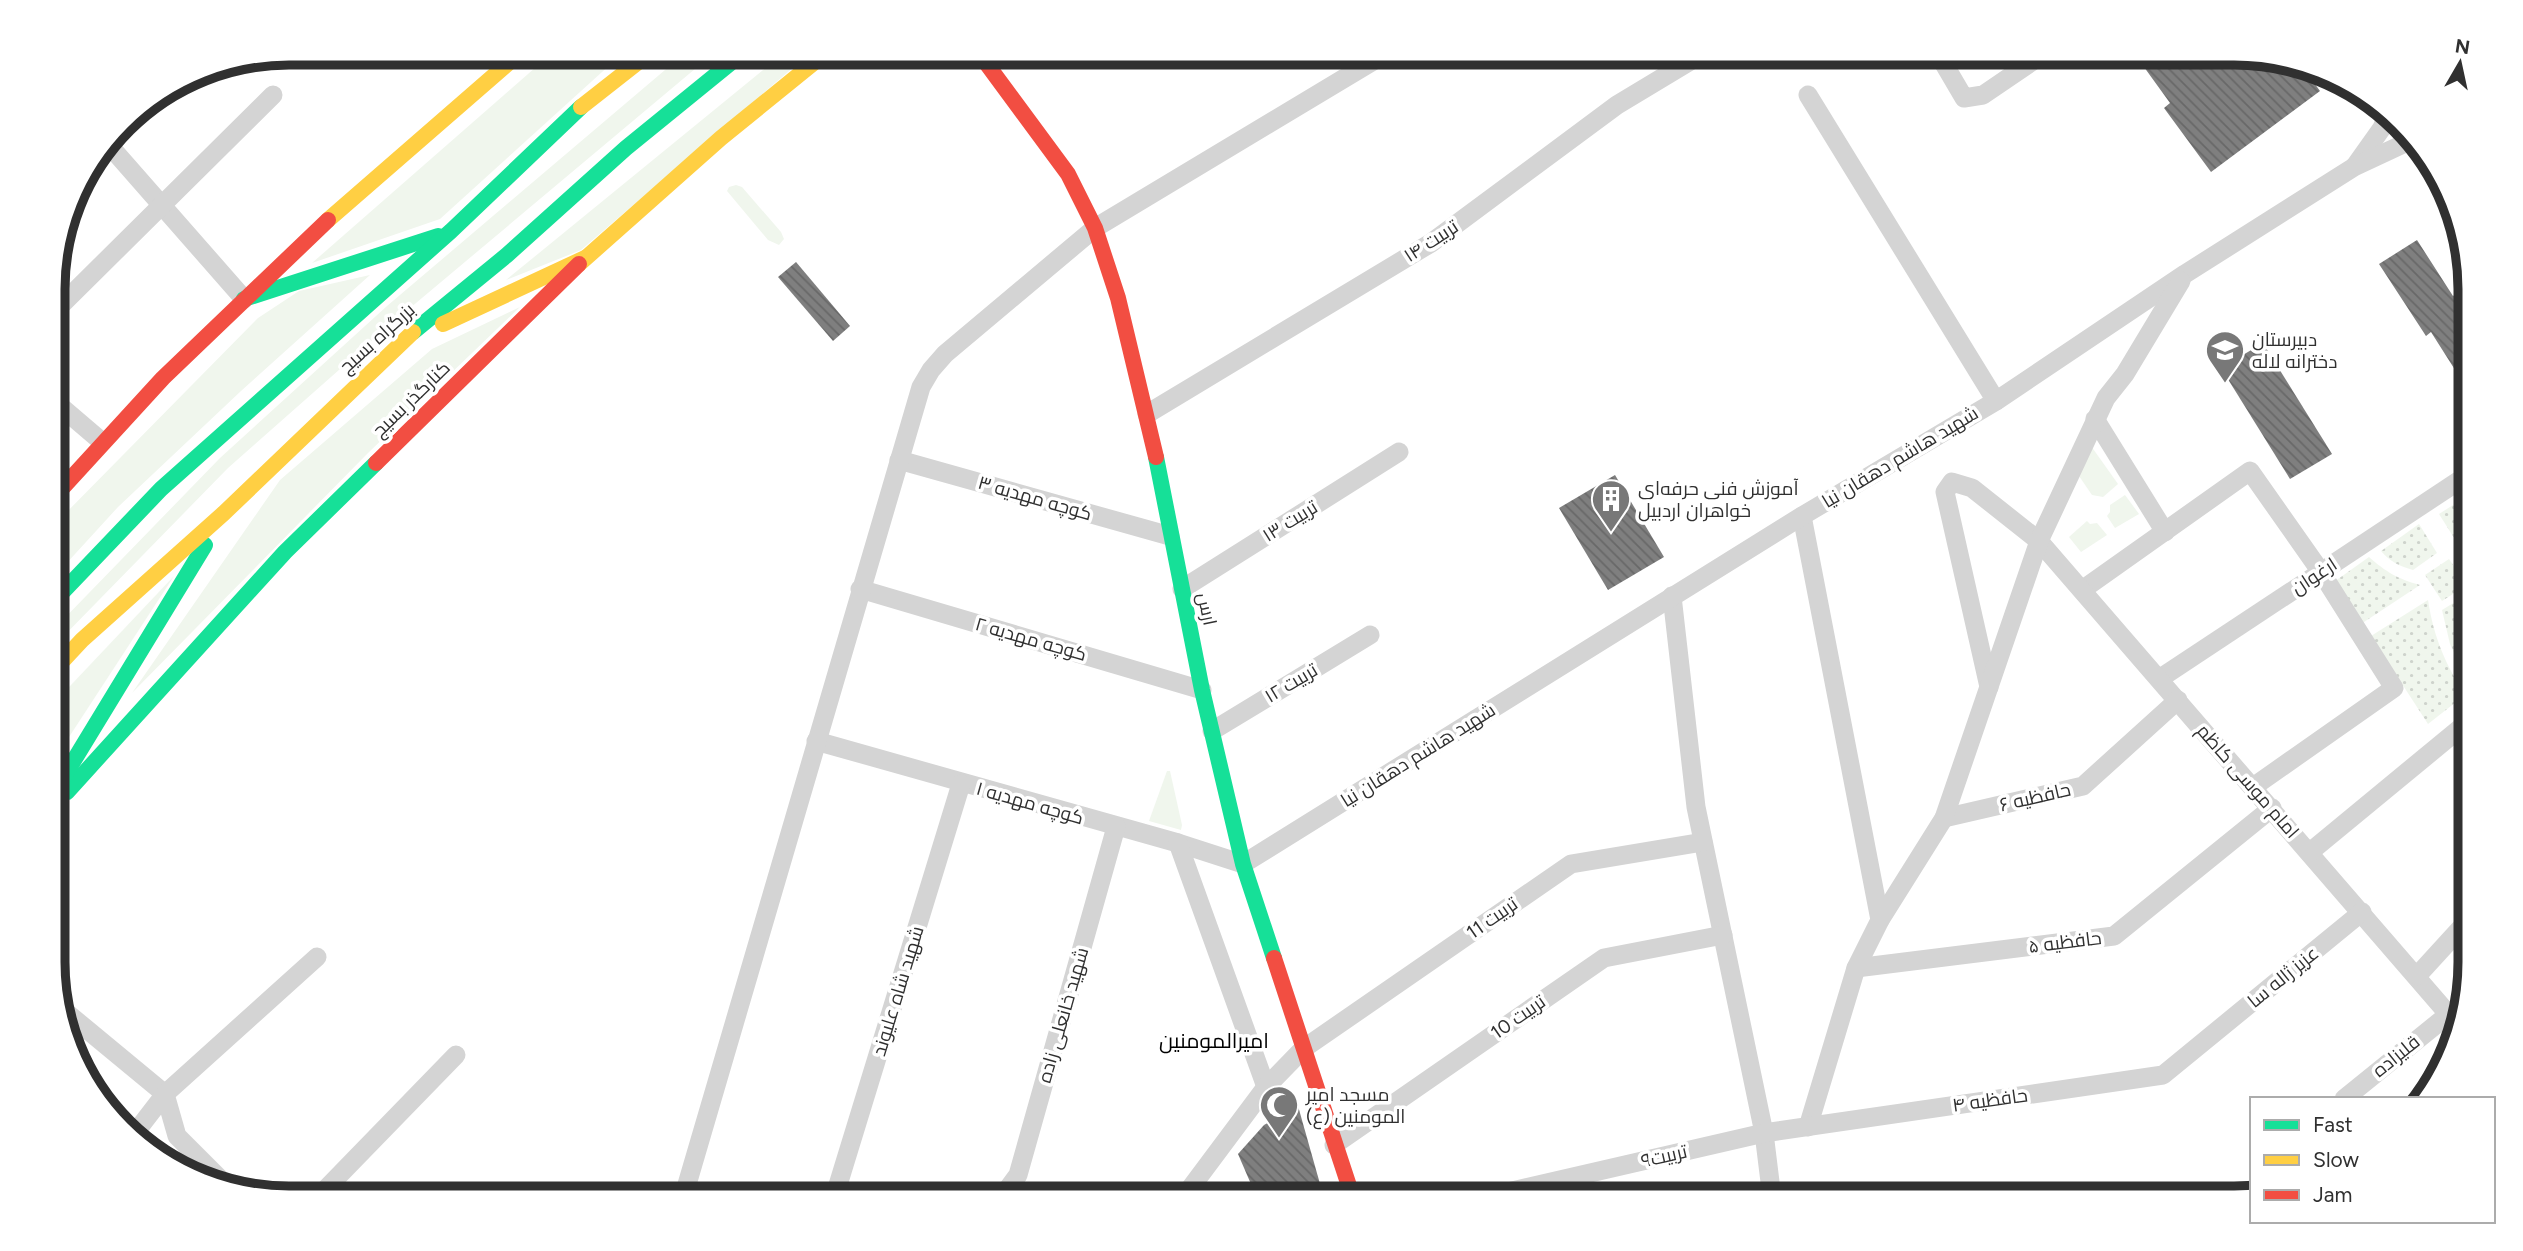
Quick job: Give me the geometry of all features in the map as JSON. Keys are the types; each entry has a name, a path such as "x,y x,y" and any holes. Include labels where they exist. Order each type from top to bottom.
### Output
{"main road":[{"path":"65,484 101,441 244,299 402,153 506,65"},
{"name":"بزرگراه بسیج","path":"65,589 161,489 451,231 591,98 633,65"},
{"name":"بزرگراه بسیج","path":"65,658 224,513 396,346 508,255 626,148 728,65"},
{"name":"کنارگذر بسیج","path":"65,794 285,552 585,258 721,138 811,65"},
{"name":"ارس","path":"988,65 1068,174 1096,228 1118,298 1147,414 1202,690 1243,864 1349,1186"},
{"path":"244,299 451,231"},
{"path":"396,346 585,258"},
{"path":"65,775 224,513"}],"street":[{"path":"686,1186 860,589 921,387 931,370 945,354 1096,228 1366,65"},
{"name":"تربیت ۱۴","path":"1147,414 1431,243 1617,105 1683,65"},
{"path":"1945,65 1964,98 1983,95 2027,65"},
{"path":"65,301 273,94"},
{"path":"1808,94 1996,401"},
{"path":"2354,167 2385,122"},
{"name":"شهید هاشم دهقان نیا","path":"1243,864 1802,516 1996,401 2185,274 2354,167 2404,144"},
{"path":"113,150 244,299"},
{"path":"1808,1126 1856,968 1880,920 1944,818 2039,541 2106,398 2125,374 2185,274"},
{"path":"65,410 101,441"},
{"path":"2095,419 2165,532"},
{"name":"تربیت ۱۳","path":"1182,589 1399,452"},
{"name":"کوچه مهدیه ۳","path":"900,460 1170,536"},
{"path":"2082,590 2250,471 2321,572 2394,688 2253,787"},
{"name":"ارغوان","path":"2159,678 2458,481"},
{"name":"امام موسی کاظم","path":"1989,687 1945,492 1952,482 1972,488 2039,541 2451,1016"},
{"path":"1802,516 1880,920"},
{"name":"کوچه مهدیه ۲","path":"860,589 1202,690"},
{"path":"1672,596 1696,807 1764,1133 1771,1186"},
{"name":"تربیت ۱۲","path":"1212,731 1370,635"},
{"name":"حافظیه ۶","path":"1944,818 2082,786 2178,700"},
{"path":"2310,852 2458,730"},
{"name":"کوچه مهدیه ۱","path":"816,741 1243,864"},
{"name":"شهید شاه علیوند","path":"838,1186 961,784"},
{"name":"حافظیه ۵","path":"1856,968 2114,936 2272,808"},
{"name":"شهید خانعلی زاده","path":"1010,1186 1018,1175 1116,827"},
{"name":"تربیت 11","path":"1193,1186 1266,1087 1303,1049 1571,864 1703,842"},
{"path":"1178,844 1266,1087"},
{"name":"عزیز ژاله سا","path":"2204,1041 2362,912"},
{"path":"2417,976 2458,931"},
{"name":"تربیت 10","path":"1334,1145 1604,958 1723,935"},
{"path":"138,1128 165,1094 317,957"},
{"path":"71,1017 165,1094 177,1136 214,1173"},
{"name":"قلیزاده","path":"2347,1097 2450,1020"},
{"name":"حافظیه ۴","path":"1764,1133 2163,1075 2204,1041"},
{"path":"330,1186 456,1055"},
{"name":"تربیت۹","path":"1534,1186 1764,1133"}],"shaded area":[{"path":"538,65 610,65 440,219 312,263"},
{"path":"671,65 700,65 391,324 228,468 65,635 65,618 220,458 387,306"},
{"path":"769,65 796,65 581,250 506,280"},
{"path":"729,187 742,187 781,232 784,239 779,245 768,240 727,191"},
{"path":"370,275 118,507 65,565 65,514 258,318 299,291"},
{"path":"520,307 368,453 132,693 280,480 432,349"},
{"path":"2091,446 2118,484 2103,497 2092,495 2079,476"},
{"path":"2125,495 2139,514 2115,528 2107,516 2110,505"},
{"path":"2458,502 2456,541 2439,514"},
{"path":"2087,521 2090,524 2097,523 2107,535 2081,552 2069,537"},
{"path":"2419,524 2437,553 2413,570 2396,563 2381,551"},
{"path":"2369,557 2393,574 2420,585 2361,624 2331,584"},
{"path":"2449,559 2458,572 2458,591 2442,601 2425,575"},
{"path":"174,576 65,743 65,691"},
{"path":"2428,600 2441,650 2458,683 2458,700 2428,724 2371,636"},
{"path":"2458,600 2458,662 2450,644 2442,610"},
{"path":"1167,771 1170,771 1181,830 1149,821"}],"building":[{"path":"2249,65 2306,77 2311,79 2320,91 2211,172 2164,108 2170,103 2144,67"},
{"path":"2417,240 2453,296 2458,293 2458,372 2431,332 2426,336 2379,264"},
{"path":"796,262 850,326 833,341 778,277"},
{"path":"2263,343 2332,454 2290,479 2221,368"},
{"name":"آموزش فنی حرفه‌ای خواهران اردبیل","path":"1615,475 1664,557 1608,590 1559,508"},
{"name":"مسجد امیر المومنین (ع)","path":"1298,1106 1321,1186 1252,1186 1238,1154 1264,1125"}],"traffic: fast":[{"path":"413,332 507,255 626,148 728,65"},
{"path":"65,589 161,489 451,231 581,107"},
{"path":"244,299 438,236"},
{"path":"1156,457 1202,690 1243,864 1274,958"},
{"path":"67,792 285,552 376,463"},
{"path":"65,775 205,545"}],"traffic: slow":[{"path":"328,220 506,65"},
{"path":"581,107 634,65"},
{"path":"579,264 721,138 811,65"},
{"path":"443,324 585,258"},
{"path":"65,658 224,513 413,332"}],"traffic: jam":[{"path":"988,65 1068,174 1095,228 1118,298 1156,457"},
{"path":"65,485 163,378 328,220"},
{"path":"376,463 579,264"},
{"path":"1274,958 1349,1186"}],"place":[{"name":"دبیرستان دخترانه لاله","path":"2225,384"},
{"name":"آموزش فنی حرفه‌ای خواهران اردبیل","path":"1611,533"},
{"name":"مسجد امیر المومنین (ع)","path":"1279,1139"}],"district":[{"name":"امیرالمومنین","path":"1214,1040"}]}
